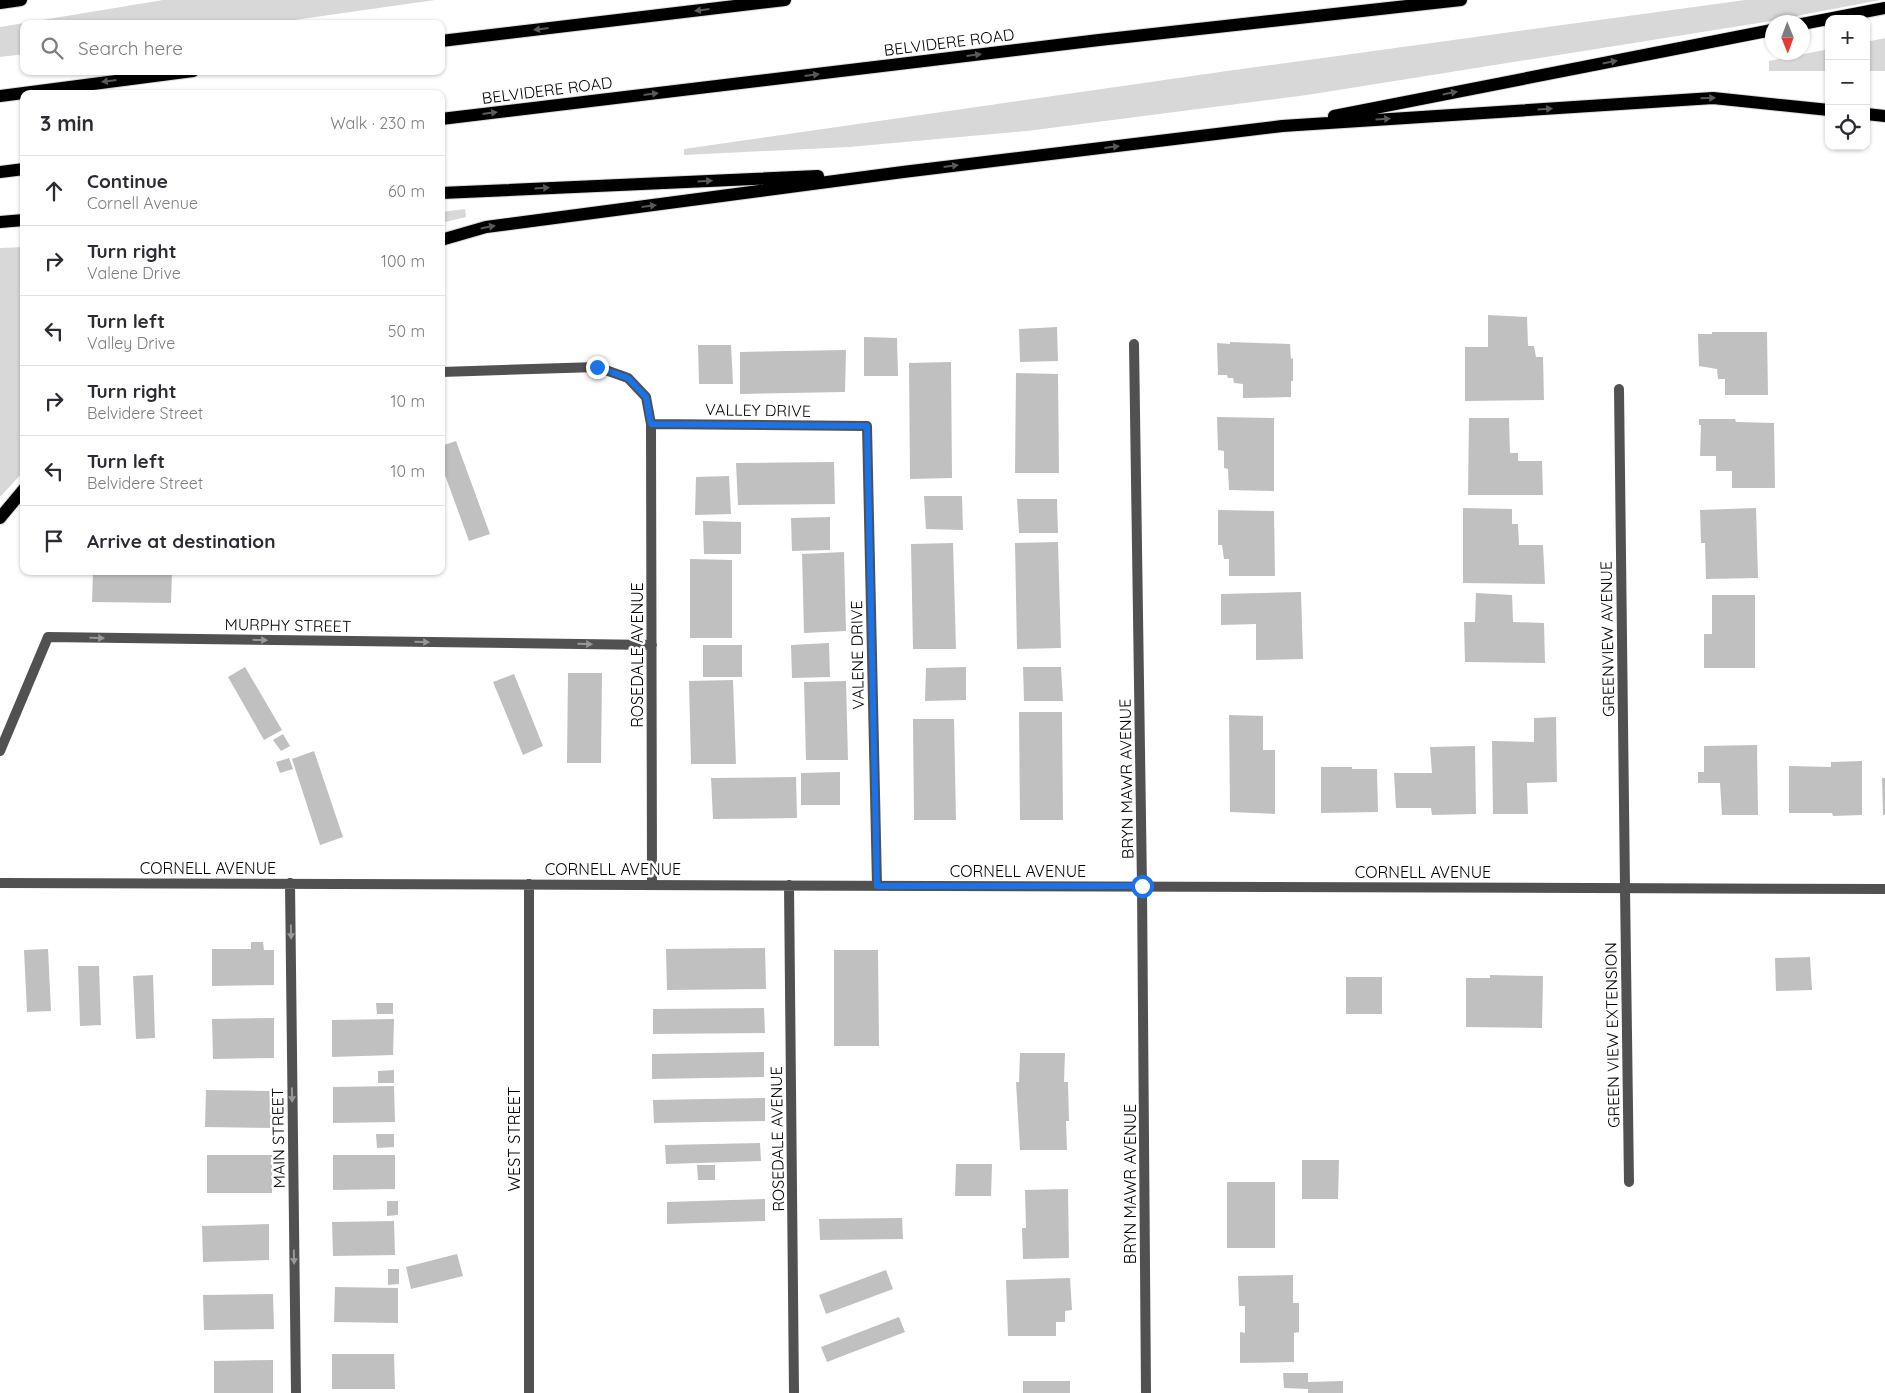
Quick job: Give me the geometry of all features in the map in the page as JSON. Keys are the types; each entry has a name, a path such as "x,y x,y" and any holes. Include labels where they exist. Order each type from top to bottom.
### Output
{"main road":[{"path":"0,3 21,0"},
{"path":"445,41 785,0"},
{"name":"BELVIDERE ROAD","path":"445,119 1461,0"},
{"path":"1810,22 1885,8"},
{"path":"1282,126 1765,31"},
{"path":"46,90 162,75"},
{"path":"0,96 20,93"},
{"path":"445,239 486,227 903,172 1282,126 1714,98 1825,110"},
{"path":"1870,114 1885,116"},
{"path":"0,172 20,170"},
{"path":"445,193 903,172"},
{"path":"0,222 20,220"},
{"path":"0,518 20,494"}],"street":[{"name":"BRYN MAWR AVENUE","path":"1134,344 1142,886 1146,1393"},
{"name":"ROSEDALE AVENUE","path":"445,372 597,367 628,378 646,397 651,424 652,885"},
{"name":"GREENVIEW AVENUE","path":"1619,389 1625,888"},
{"name":"VALLEY DRIVE","path":"651,424 865,426"},
{"name":"VALENE DRIVE","path":"865,426 867,426 877,886"},
{"name":"MURPHY STREET","path":"0,751 48,637 652,645"},
{"name":"CORNELL AVENUE","path":"0,883 1885,889"},
{"name":"MAIN STREET","path":"290,884 296,1393"},
{"name":"WEST STREET","path":"529,884 529,1393"},
{"name":"ROSEDALE AVENUE","path":"789,885 794,1393"},
{"name":"GREEN VIEW EXTENSION","path":"1625,888 1630,1182"}],"shaded area":[{"path":"163,0 435,0 294,20 42,20"},
{"path":"1745,0 1880,0 1802,15 1765,15 1765,22 1307,95 1027,131 849,147 684,155 684,149 1220,72"},
{"path":"20,24 20,54 0,57 0,27"},
{"path":"1885,38 1885,71 1870,71 1870,41"},
{"path":"1825,50 1825,71 1769,71 1769,61 1810,60 1810,53"},
{"path":"465,209 466,217 445,222 445,212"},
{"path":"20,247 20,475 0,497 0,248"}],"building":[{"path":"1488,315 1527,317 1528,346 1534,346 1536,357 1543,357 1544,400 1465,401 1465,347 1488,347"},
{"path":"1057,327 1058,361 1020,362 1019,329"},
{"path":"1712,332 1767,332 1768,395 1725,395 1725,379 1718,379 1717,369 1699,366 1698,334 1712,334"},
{"path":"864,337 897,338 898,376 864,376"},
{"path":"1230,342 1290,344 1291,359 1293,358 1291,397 1243,398 1243,384 1234,383 1233,378 1228,378 1227,375 1218,375 1217,343 1230,344"},
{"path":"698,345 731,345 733,384 699,384"},
{"path":"846,350 845,392 740,394 740,352"},
{"path":"951,362 952,478 910,479 909,363"},
{"path":"1016,373 1058,374 1059,473 1015,473"},
{"path":"1217,417 1274,418 1274,491 1229,490 1228,469 1224,468 1224,451 1218,450"},
{"path":"1469,418 1509,418 1510,453 1518,453 1518,461 1542,461 1543,495 1468,495"},
{"path":"1699,419 1735,419 1736,422 1774,423 1775,488 1732,488 1732,471 1716,471 1716,456 1700,456 1701,425 1699,425"},
{"path":"456,441 490,534 469,541 445,475 445,445"},
{"path":"834,462 835,504 738,505 736,463"},
{"path":"729,476 731,514 695,515 696,477"},
{"path":"924,496 962,496 963,530 926,529"},
{"path":"1017,499 1057,499 1058,533 1019,533"},
{"path":"1463,508 1512,509 1512,524 1518,524 1519,545 1543,545 1545,584 1463,583"},
{"path":"1756,508 1758,578 1706,579 1705,543 1701,543 1700,510"},
{"path":"1218,510 1274,511 1275,576 1229,576 1229,559 1224,559 1222,545 1218,545"},
{"path":"830,517 830,550 792,551 791,518"},
{"path":"703,521 741,522 741,554 704,554"},
{"path":"1058,542 1061,648 1017,649 1015,543"},
{"path":"953,543 956,649 913,649 911,544"},
{"path":"844,552 846,631 804,633 802,554"},
{"path":"690,559 732,560 732,638 690,638"},
{"path":"93,575 172,575 171,603 92,602"},
{"path":"1301,592 1303,659 1256,660 1256,624 1221,625 1221,594"},
{"path":"1476,593 1512,595 1513,622 1544,623 1545,663 1465,662 1464,622 1475,622"},
{"path":"1712,595 1755,595 1755,668 1704,668 1704,634 1712,634"},
{"path":"829,643 830,677 792,678 791,645"},
{"path":"703,645 742,645 742,677 703,677"},
{"path":"245,667 282,730 264,740 228,677"},
{"path":"966,667 966,700 925,701 926,668"},
{"path":"1023,667 1061,667 1063,701 1024,701"},
{"path":"568,673 602,673 601,763 567,763"},
{"path":"514,674 543,746 523,755 493,682"},
{"path":"733,680 736,764 691,764 689,681"},
{"path":"846,681 848,760 806,760 804,682"},
{"path":"1019,712 1062,712 1063,820 1020,820"},
{"path":"1229,715 1263,716 1263,750 1275,750 1275,814 1230,812"},
{"path":"1556,717 1557,782 1527,783 1528,814 1493,814 1492,741 1534,742 1534,718"},
{"path":"913,719 954,719 956,820 914,820"},
{"path":"283,734 290,746 281,751 273,740"},
{"path":"1757,745 1758,815 1722,815 1720,783 1698,783 1698,772 1704,772 1704,746"},
{"path":"1475,746 1476,814 1432,815 1431,808 1396,808 1394,773 1432,773 1430,747"},
{"path":"314,751 343,837 320,845 292,759"},
{"path":"289,758 293,769 280,773 276,762"},
{"path":"1862,761 1862,815 1833,816 1832,813 1789,813 1789,766 1831,767 1831,762"},
{"path":"1321,767 1377,769 1378,812 1321,813"},
{"path":"840,772 840,805 801,805 801,773"},
{"path":"796,777 797,818 713,819 711,778"},
{"path":"1882,778 1885,778 1885,815 1883,815"},
{"path":"251,942 263,942 264,950 274,950 274,985 212,986 212,949 251,949"},
{"path":"765,948 766,989 667,990 666,949"},
{"path":"48,949 51,1011 27,1012 24,950"},
{"path":"834,950 878,950 879,1046 834,1046"},
{"path":"1810,957 1812,990 1776,991 1775,958"},
{"path":"78,966 99,966 101,1025 80,1026"},
{"path":"153,975 155,1038 136,1039 133,976"},
{"path":"1490,975 1543,976 1542,1028 1466,1027 1466,978 1490,978"},
{"path":"1346,977 1382,977 1382,1014 1346,1014"},
{"path":"376,1003 393,1003 393,1014 377,1014"},
{"path":"764,1008 765,1033 653,1034 653,1009"},
{"path":"274,1018 274,1058 213,1059 212,1019"},
{"path":"394,1019 393,1055 332,1057 332,1020"},
{"path":"764,1052 764,1077 652,1079 652,1054"},
{"path":"1020,1053 1065,1053 1064,1082 1068,1082 1069,1121 1066,1121 1067,1150 1020,1150 1016,1082 1019,1082"},
{"path":"394,1070 394,1083 378,1083 378,1071"},
{"path":"394,1086 395,1122 333,1123 333,1087"},
{"path":"206,1090 273,1091 273,1128 205,1127"},
{"path":"765,1098 765,1121 654,1123 653,1100"},
{"path":"376,1134 394,1134 394,1147 377,1148"},
{"path":"760,1143 761,1161 666,1164 665,1145"},
{"path":"207,1155 272,1155 272,1193 207,1193"},
{"path":"333,1155 395,1155 395,1189 333,1190"},
{"path":"1302,1160 1339,1160 1338,1199 1302,1199"},
{"path":"956,1164 992,1164 991,1196 955,1196"},
{"path":"697,1165 715,1165 715,1180 698,1180"},
{"path":"1227,1182 1275,1182 1275,1248 1227,1248"},
{"path":"1068,1189 1069,1258 1023,1259 1022,1228 1026,1228 1025,1190"},
{"path":"765,1199 765,1221 667,1224 667,1202"},
{"path":"387,1201 398,1201 398,1215 387,1216"},
{"path":"902,1218 903,1239 820,1240 819,1219"},
{"path":"394,1221 395,1255 333,1256 332,1222"},
{"path":"269,1224 269,1260 203,1262 202,1226"},
{"path":"457,1254 463,1276 411,1289 406,1267"},
{"path":"388,1269 399,1269 399,1284 388,1285"},
{"path":"886,1270 893,1289 826,1314 819,1295"},
{"path":"1293,1275 1293,1303 1299,1303 1299,1332 1294,1333 1294,1362 1240,1363 1240,1332 1245,1333 1245,1306 1239,1306 1238,1276"},
{"path":"1070,1278 1072,1310 1065,1311 1065,1322 1056,1322 1056,1336 1008,1336 1006,1280"},
{"path":"335,1287 398,1288 398,1323 334,1322"},
{"path":"273,1294 274,1329 204,1330 203,1295"},
{"path":"899,1317 905,1332 827,1362 821,1347"},
{"path":"332,1354 394,1354 395,1389 332,1389"},
{"path":"273,1360 273,1393 214,1393 214,1361"},
{"path":"1283,1373 1308,1373 1308,1382 1343,1381 1343,1393 1308,1393 1308,1389 1284,1388"},
{"path":"1023,1381 1070,1381 1070,1393 1023,1393"}],"route":[{"path":"597,367 628,378 646,397 651,424 867,426 877,886 1142,886"}]}
